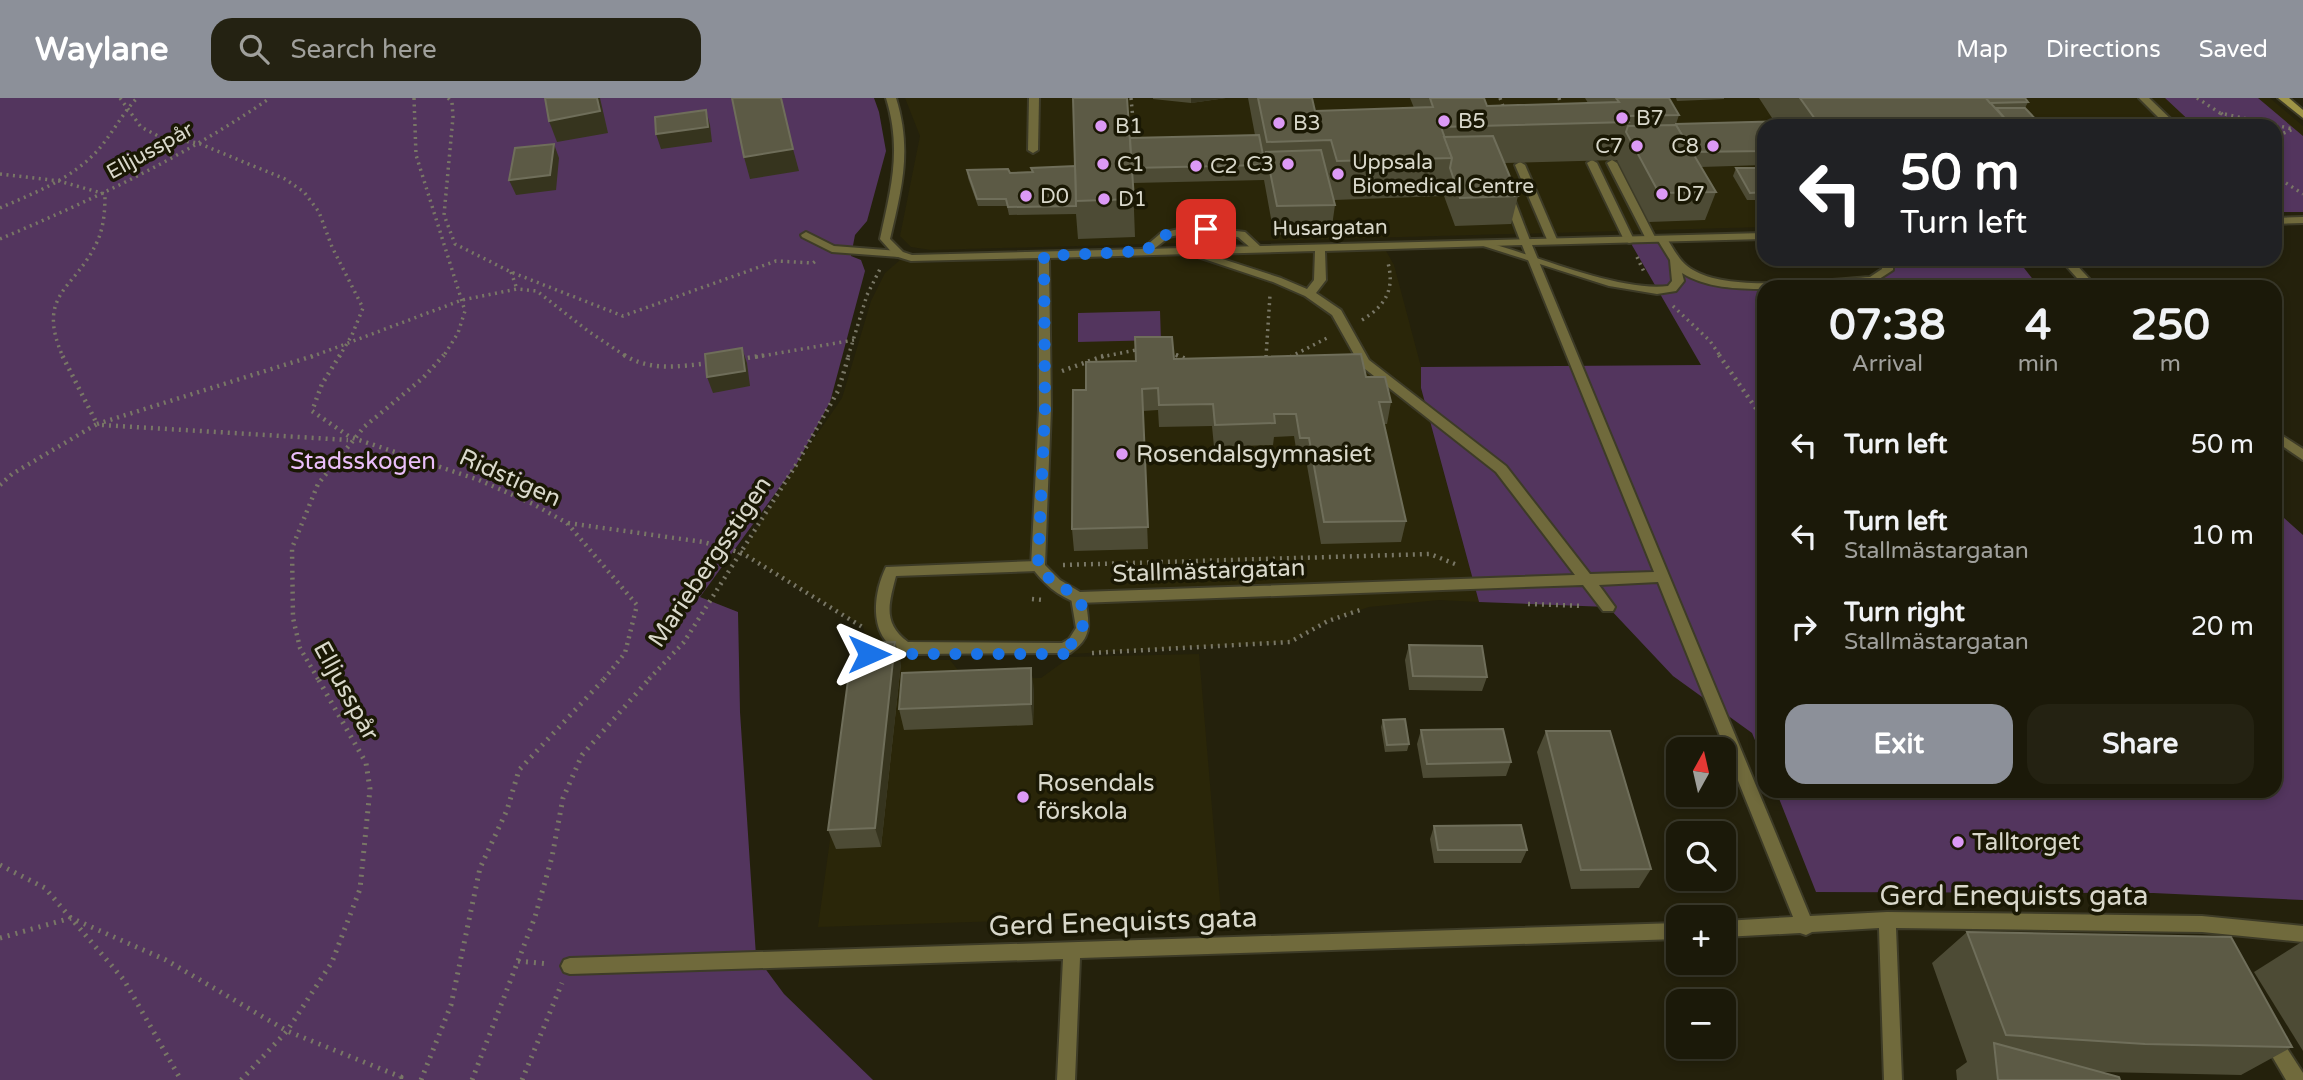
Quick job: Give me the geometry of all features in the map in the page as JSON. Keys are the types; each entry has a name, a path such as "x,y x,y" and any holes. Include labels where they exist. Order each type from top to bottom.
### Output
{"main road":[{"path":"2283,98 2303,115"}],"street":[{"path":"891,98 898,117 903,153 885,239 898,254"},
{"path":"1033,150 1034,98"},
{"path":"2144,98 2166,119"},
{"path":"1592,163 1629,240"},
{"path":"1612,163 1656,239 1689,273 1709,281 1757,284"},
{"path":"1520,165 1553,242"},
{"path":"1501,178 1806,926"},
{"path":"2282,221 2303,220"},
{"path":"1145,251 1165,235 1192,229 1241,234 1257,248"},
{"path":"806,235 832,249"},
{"name":"Husargatan","path":"832,249 898,254 929,260 1145,251 1757,236"},
{"path":"1482,244 1613,285 1653,290 1670,289 1678,281 1675,260"},
{"path":"1309,293 1320,280 1320,247"},
{"path":"1186,250 1309,293 1337,313 1364,362 1501,468 1608,607"},
{"path":"1044,256 1045,375 1038,566 891,571 883,598 884,628 892,640 905,648 1065,649 1074,643 1083,628 1078,598"},
{"path":"1873,280 1887,270 1887,266"},
{"path":"2072,266 2084,280"},
{"path":"2282,440 2303,456"},
{"name":"Stallmästargatan","path":"1038,566 1055,584 1078,598 1663,577"},
{"path":"1887,920 1893,1080"},
{"name":"Gerd Enequists gata","path":"1736,929 1887,920 2202,924 2303,934"},
{"path":"2202,924 2215,946"},
{"name":"Gerd Enequists gata","path":"570,965 1666,930"},
{"path":"1066,1080 1072,950"},
{"path":"2263,1024 2296,1080"}],"path":[{"name":"Ridstigen","path":"120,98 141,127 162,138 198,143 285,179 304,192 319,212 332,247 363,308 359,324 316,393 312,411 326,426 351,440 425,461 492,485 567,523 638,604 625,653 599,685 519,770 506,810 480,868 451,1005 421,1080"},
{"path":"0,208 59,181 92,156 137,98"},
{"name":"Elljusspår","path":"0,239 105,194 242,119 270,98"},
{"name":"Elljusspår","path":"241,1080 287,1031 332,962 360,889 370,789 366,763 300,648 293,618 292,548 318,484 351,440 423,378 443,356 463,322 465,311 416,155 414,98"},
{"path":"448,98 453,102 453,117 444,215 455,244"},
{"path":"1131,98 1136,153"},
{"path":"1500,98 1503,108 1513,115"},
{"path":"1556,115 1563,107 1559,98"},
{"path":"2197,98 2226,119"},
{"path":"2220,113 2247,119"},
{"path":"2282,127 2293,129 2282,134"},
{"path":"0,174 59,181 105,194 96,244 60,297 52,325 66,361 97,424"},
{"path":"2282,180 2303,194"},
{"path":"443,239 511,272 623,316 776,261 813,262 832,249"},
{"path":"1629,240 1653,290 1710,341 1757,410"},
{"name":"Mariebergsstigen","path":"472,1080 535,917 552,857 563,798 582,755 615,715 684,642 742,553 838,391 867,295 882,267 898,254"},
{"path":"511,272 517,289"},
{"path":"0,485 12,474 97,424 347,345 462,300 517,289 537,291 598,338 634,361 661,368 720,362"},
{"path":"732,360 854,340"},
{"path":"1045,375 1079,366 1105,355 1143,349"},
{"path":"1164,351 1174,352 1194,363"},
{"path":"97,424 351,440"},
{"path":"567,523 703,541 742,553 863,626 865,636"},
{"path":"1038,566 1430,554 1458,565"},
{"path":"1504,583 1515,590 1523,603 1608,607"},
{"path":"1032,599 1052,600"},
{"path":"1065,649 1070,654 1290,642 1328,621 1369,607"},
{"path":"0,865 45,888 124,979 181,1080"},
{"path":"0,939 71,918 166,960 287,1031 401,1077 400,1080"},
{"path":"518,961 570,965 522,1080"}],"shaded area":[{"name":"Uppsala Biomedical Centre","path":"905,98 2270,98 2303,126 2303,212 2282,148 2282,119 1757,119 1757,227 931,250 911,247 900,236 920,136"},
{"name":"Rosendalsgymnasiet","path":"1385,249 1394,265 1421,367 1421,389 1479,602 1439,600 1369,607 1328,621 1290,642 1070,654 869,654 863,626 742,553 796,465 842,398 871,301 885,273 900,260 926,263 1142,254"},
{"name":"Rosendals förskola","path":"1199,654 1221,914 818,927 855,658 950,660 965,679 1041,678 1070,657"}],"green space":[{"name":"Stadsskogen","path":"0,98 874,98 886,151 867,221 855,235 851,256 861,260 865,271 830,402 796,465 700,597 738,612 740,712 756,956 784,994 873,1080 0,1080"},
{"path":"2165,98 2258,98 2303,136 2303,212 2282,212 2282,119 2188,119"},
{"path":"1662,239 1675,260 1709,281 1757,284 1757,745 1752,733 1673,676 1608,607 1479,602 1421,388 1421,367 1701,365 1629,240"},
{"path":"1887,266 2022,266 2034,280 1873,280 1887,270"},
{"path":"1160,311 1161,340 1078,342 1078,313"},
{"path":"2282,516 2303,535 2303,900 2153,893 1816,892 1779,798 2282,798"}],"building":[{"path":"545,98 597,98 600,111 549,121"},
{"path":"732,98 781,98 793,149 744,157"},
{"path":"1073,98 1127,98 1134,199 1076,201"},
{"path":"1258,98 1312,98 1315,111 1433,107 1430,98 1484,98 1487,106 1619,102 1616,98 1669,98 1679,115 1626,116 1629,122 1441,127 1452,158 1337,161 1331,140 1267,142"},
{"path":"1800,98 1986,98 2005,119 1815,119"},
{"path":"1986,98 2025,98 2028,102 1990,103"},
{"path":"1996,108 2025,108 2035,119 2005,119"},
{"path":"706,110 708,127 656,134 655,117"},
{"path":"1757,122 1757,151 1692,152 1676,124"},
{"path":"1676,125 1716,192 1659,193 1626,132 1628,126"},
{"path":"1259,135 1265,165 1132,168 1130,138"},
{"path":"1493,136 1518,196 1460,198 1450,168 1452,158 1444,137"},
{"path":"554,144 550,175 509,180 515,148"},
{"path":"1321,150 1335,205 1277,206 1266,152"},
{"name":"D0","path":"1075,166 1076,206 1008,207 1006,199 977,199 967,170 1008,169 1010,173 1033,172 1031,168"},
{"path":"1736,168 1757,168 1757,192 1750,193"},
{"name":"Rosendalsgymnasiet","path":"1135,337 1172,337 1174,359 1361,354 1366,377 1385,377 1391,402 1379,402 1406,521 1324,522 1309,438 1300,438 1296,414 1274,414 1275,423 1215,425 1213,404 1159,405 1158,388 1142,389 1148,527 1072,529 1073,390 1086,390 1086,362 1136,361"},
{"path":"742,348 745,371 707,377 705,354"},
{"path":"895,642 875,828 828,830 853,643"},
{"path":"1409,645 1482,646 1487,677 1413,676"},
{"path":"1031,668 1031,704 899,709 902,673"},
{"path":"1405,719 1409,744 1387,745 1383,720"},
{"path":"1503,729 1511,762 1427,764 1421,730"},
{"path":"1546,731 1610,731 1651,869 1581,870"},
{"path":"1521,825 1527,850 1438,850 1434,826"},
{"path":"1967,932 2231,937 2292,1047 2145,1044 2006,1035"},
{"path":"1994,1043 2119,1077 2120,1080 1998,1080"}],"place":[{"name":"B7","path":"1622,118"},
{"name":"B5","path":"1444,121"},
{"name":"B3","path":"1279,123"},
{"name":"B1","path":"1101,126"},
{"name":"C7","path":"1637,146"},
{"name":"C8","path":"1713,146"},
{"name":"C1","path":"1103,164"},
{"name":"C3","path":"1288,164"},
{"name":"C2","path":"1196,166"},
{"name":"Uppsala Biomedical Centre","path":"1338,174"},
{"name":"D7","path":"1662,194"},
{"name":"D0","path":"1026,196"},
{"name":"D1","path":"1104,199"},
{"name":"Rosendalsgymnasiet","path":"1122,454"},
{"name":"Rosendals förskola","path":"1023,797"},
{"name":"Talltorget","path":"1958,842"}],"route":[{"path":"869,654 1070,654 1065,649 1080,636 1084,619 1082,609 1078,598 1055,584 1038,566 1045,409 1044,256 1145,251 1165,235 1206,229"}]}
